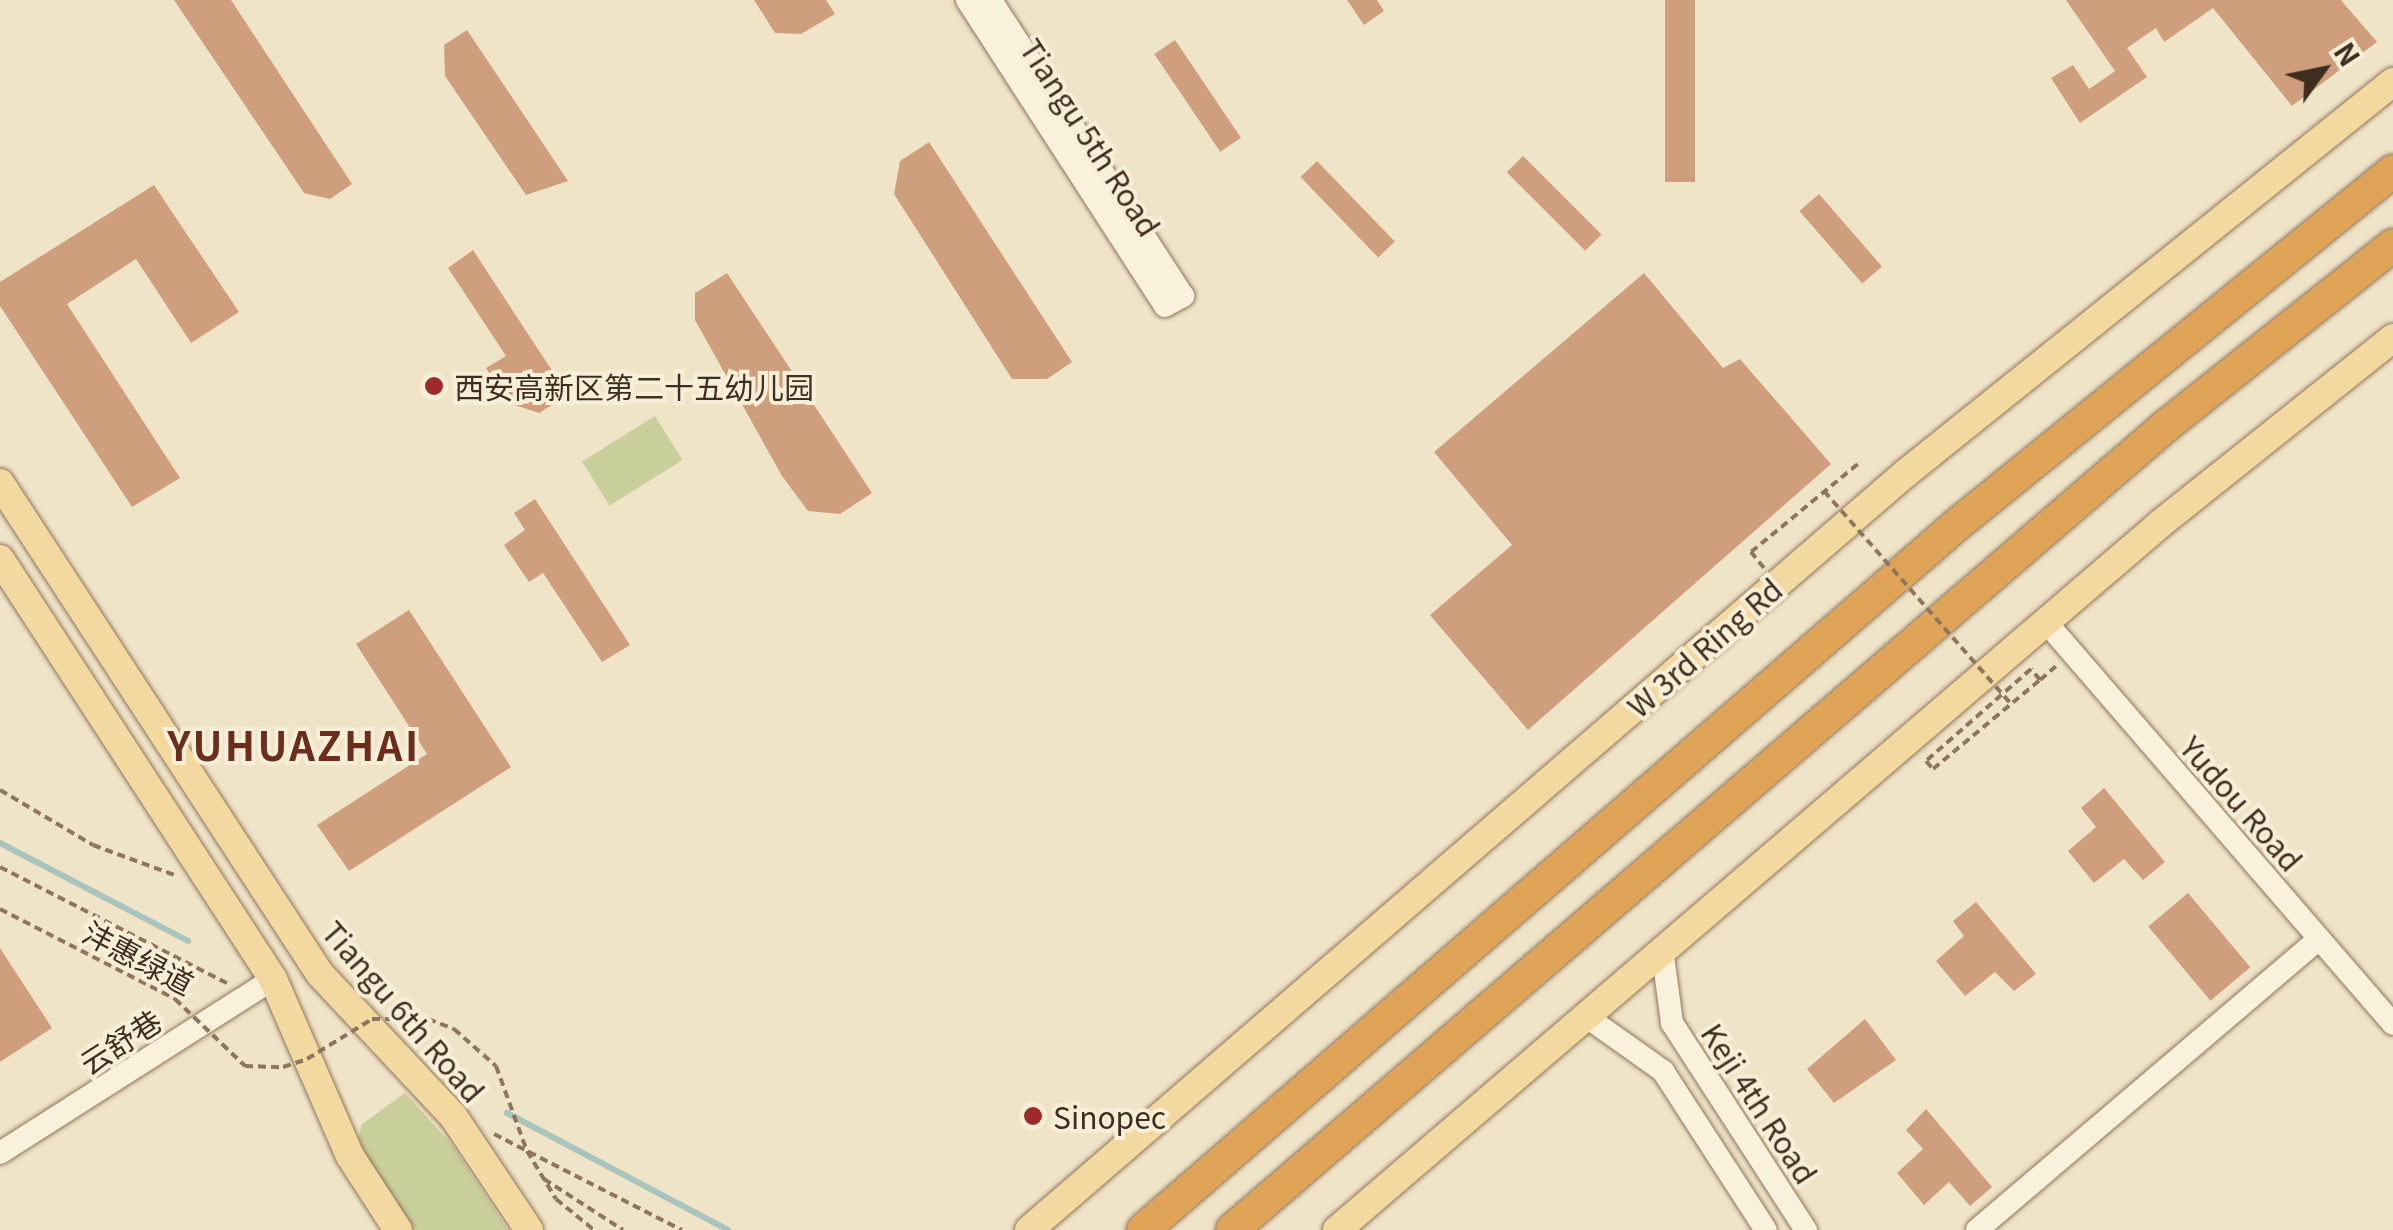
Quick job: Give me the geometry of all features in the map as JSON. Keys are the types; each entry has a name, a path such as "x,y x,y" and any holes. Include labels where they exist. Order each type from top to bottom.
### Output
{"highway":[{"path":"1142,1230 1959,523 2393,172"},
{"path":"1232,1230 2168,424 2393,245"}],"main road":[{"name":"W 3rd Ring Rd","path":"1030,1230 1906,474 2393,82"},
{"path":"1336,1230 2046,621 2393,338"},
{"name":"Tiangu 6th Road","path":"0,482 320,974 454,1116 530,1230"},
{"path":"0,560 211,884 350,1156 398,1230"}],"street":[{"name":"Tiangu 5th Road","path":"967,0 1174,301 991,0"},
{"name":"Yudou Road","path":"2046,621 2393,1024"},
{"path":"1977,1230 2319,938"},
{"name":"Keji 4th Road","path":"1662,948 1672,1024 1806,1230"},
{"name":"云舒巷","path":"0,1153 261,987"},
{"path":"1584,1015 1663,1070 1766,1230"}],"path":[{"path":"1751,552 1859,463"},
{"path":"1824,491 2010,704"},
{"path":"2031,668 2040,680 2010,704 1933,769 1926,760 2031,668"},
{"path":"0,790 93,845 150,870 211,884"},
{"path":"0,866 261,987"},
{"name":"沣惠绿道","path":"0,910 175,999 245,1066 283,1067 307,1058 372,1019 428,1019 454,1030 496,1066 544,1179 556,1199 594,1230"},
{"path":"454,1116 682,1230"},
{"path":"544,1179 623,1230"}],"green space":[{"path":"655,416 683,460 610,506 582,462"},
{"path":"405,1093 453,1146 508,1230 415,1230 360,1148 359,1135 362,1124"}],"building":[{"path":"174,0 231,0 352,184 330,199 304,193"},
{"path":"754,0 826,0 835,14 801,34 775,33"},
{"path":"1347,0 1377,0 1384,11 1364,25"},
{"path":"1665,0 1695,0 1695,182 1665,182"},
{"path":"2066,0 2341,0 2377,42 2292,106 2213,8 2164,42 2156,28 2127,48 2147,77 2080,123 2051,78 2073,65 2089,89 2115,71"},
{"path":"467,30 568,181 526,195 445,76 444,45"},
{"path":"1175,40 1241,138 1220,152 1154,54"},
{"path":"929,142 1072,362 1047,379 1012,379 894,194 900,161"},
{"path":"1523,156 1601,234 1585,251 1507,172"},
{"path":"1317,161 1395,242 1378,258 1300,177"},
{"path":"154,185 239,312 191,343 136,259 67,304 180,478 132,507 0,306 0,282"},
{"path":"1819,194 1882,266 1862,284 1799,211"},
{"path":"473,250 568,395 539,413 509,403 486,368 506,356 448,268"},
{"path":"727,273 872,493 840,514 808,511 782,476 695,320 695,293"},
{"path":"1644,273 1723,368 1740,359 1831,464 1528,730 1430,615 1512,545 1434,452"},
{"path":"535,499 630,645 602,662 543,573 529,582 504,545 525,530 514,513"},
{"path":"409,610 511,767 349,871 317,825 427,754 356,644"},
{"path":"2104,788 2165,862 2143,880 2124,859 2094,883 2068,851 2096,827 2081,808"},
{"path":"2188,893 2250,967 2211,1001 2148,926"},
{"path":"1976,902 2036,974 2014,991 1995,972 1965,996 1936,961 1964,936 1953,921"},
{"path":"0,948 52,1028 0,1062"},
{"path":"1865,1019 1896,1060 1834,1103 1807,1069"},
{"path":"1926,1109 1992,1187 1970,1206 1949,1182 1924,1205 1897,1173 1923,1149 1906,1130"}],"waterway":[{"path":"0,843 188,941"},
{"path":"507,1113 728,1230"}],"place":[{"name":"西安高新区第二十五幼儿园","path":"434,386"},
{"name":"Sinopec","path":"1033,1116"}],"district":[{"name":"YUHUAZHAI","path":"294,744"}]}
